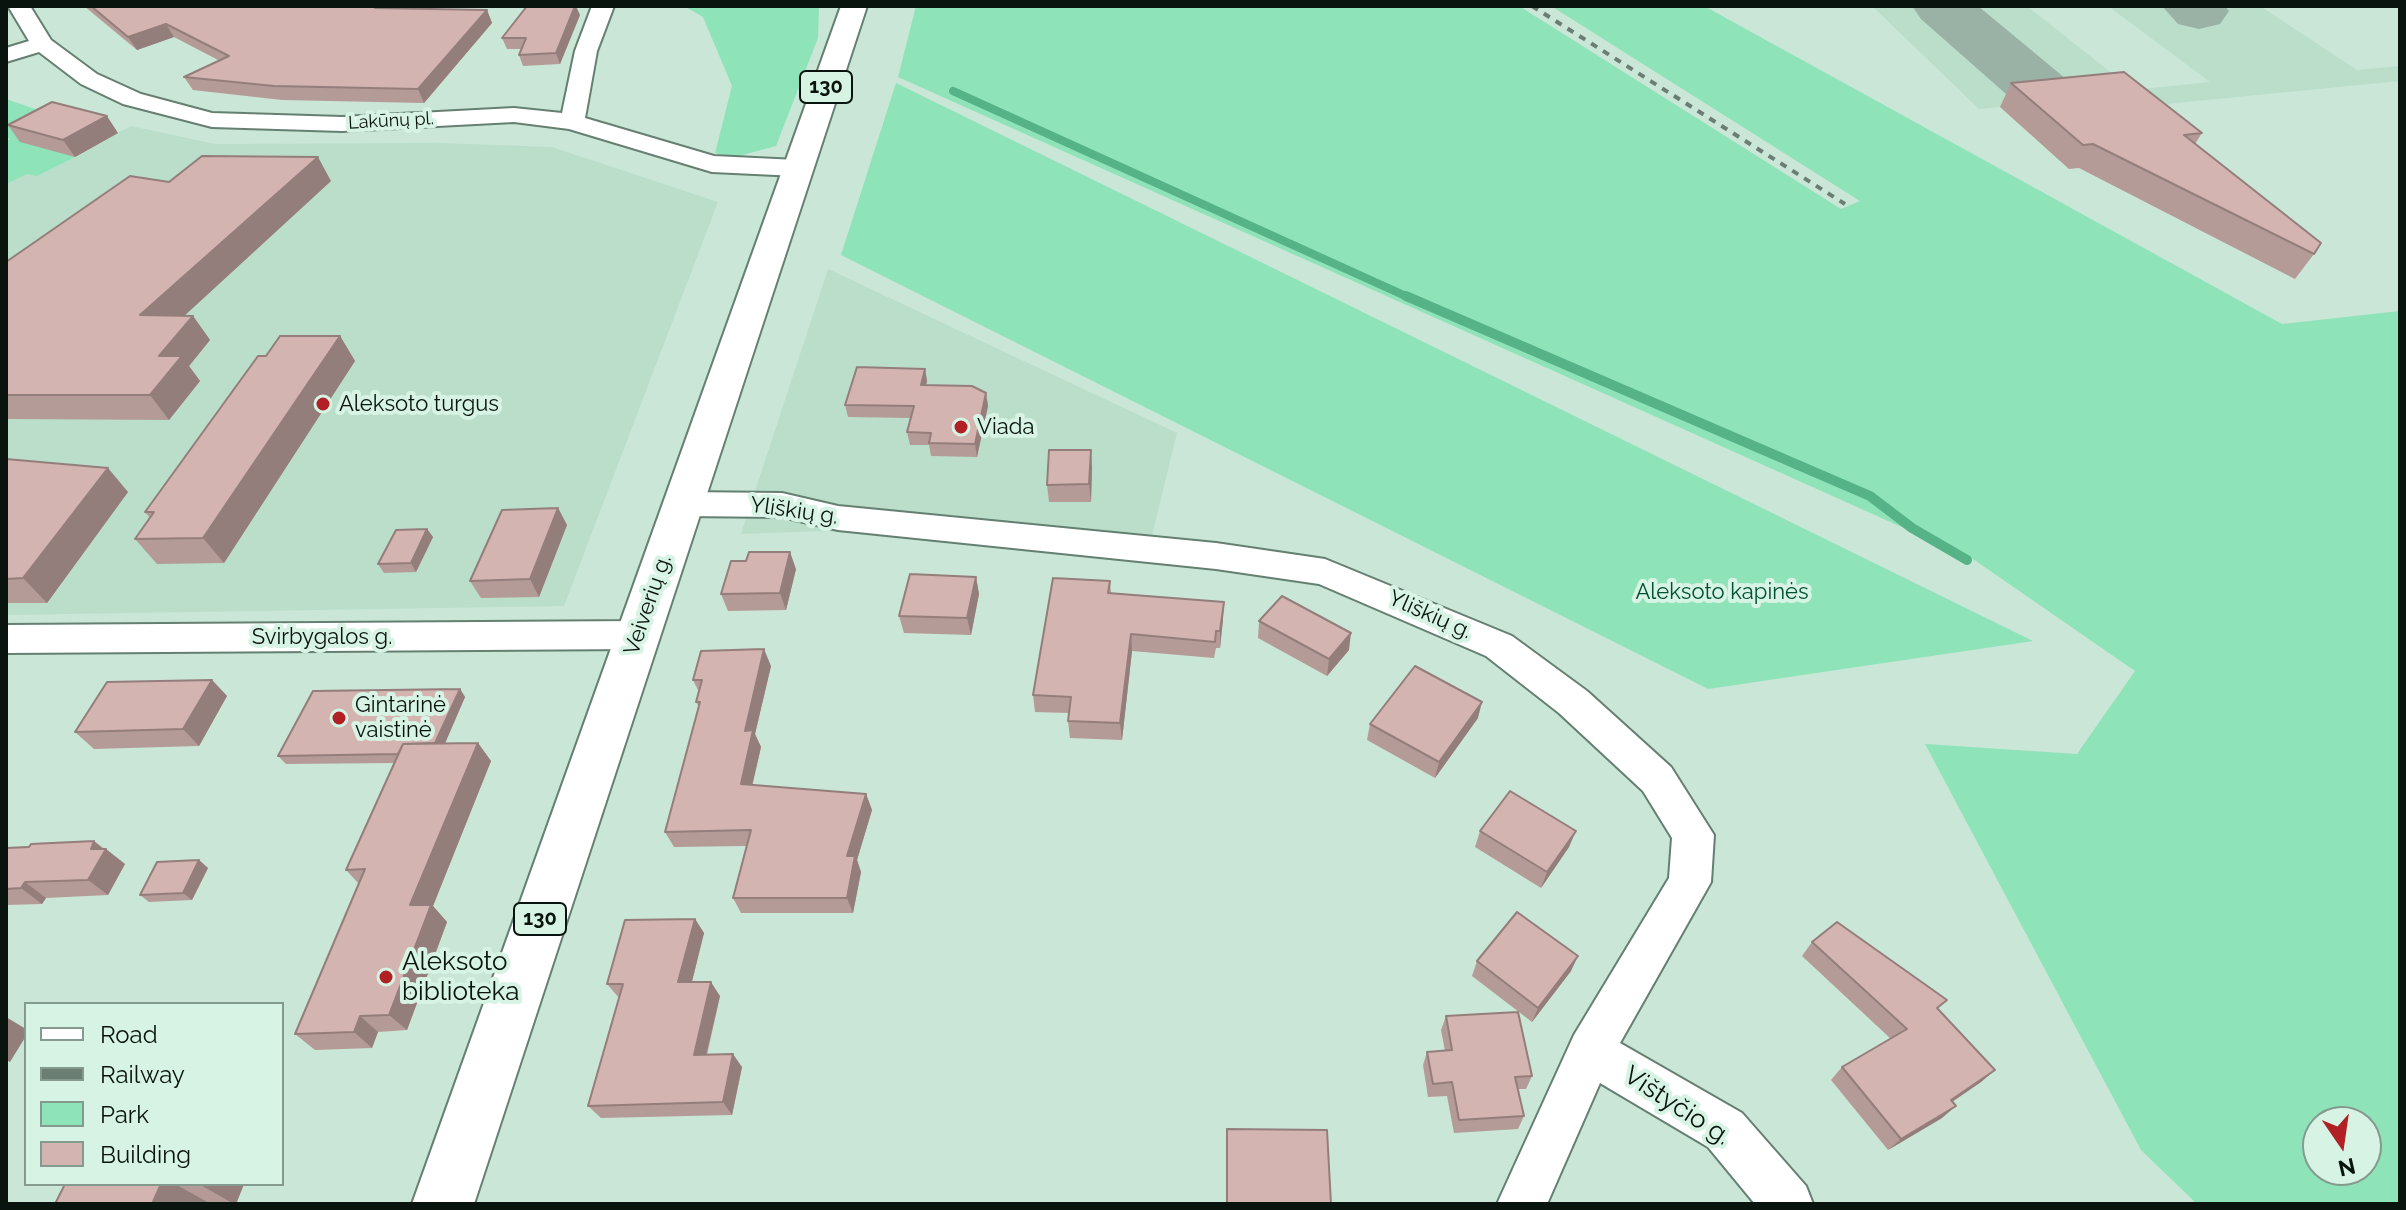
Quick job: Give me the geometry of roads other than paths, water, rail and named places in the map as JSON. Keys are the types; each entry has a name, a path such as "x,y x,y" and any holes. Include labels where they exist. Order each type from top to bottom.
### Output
{"main road":[{"name":"Veiverių g.","path":"443,1204 854,6"}],"street":[{"name":"Lakūnų pl.","path":"19,6 42,44 73,69 132,99 212,120 342,124 514,115 572,122 712,164 797,168"},
{"path":"572,122 586,51 603,6"},
{"path":"6,55 42,44"},
{"name":"Yliškių g.","path":"683,504 782,505 838,518 1216,556 1325,572 1499,646 1573,702 1657,779 1693,835 1690,882 1590,1051 1522,1204"},
{"name":"Svirbygalos g.","path":"6,639 638,635"},
{"name":"Vištyčio g.","path":"1590,1051 1725,1130 1788,1204"}],"waterway":[{"path":"953,91 1410,298"},
{"path":"1406,296 1870,496 1912,528 1967,560"}],"railway":[{"path":"1532,6 1845,204"}],"place":[{"name":"Aleksoto turgus","path":"323,404"},
{"name":"Viada","path":"961,427"},
{"name":"Gintarinė vaistinė","path":"339,718"},
{"name":"Aleksoto biblioteka","path":"386,977"}],"park label":[{"name":"Aleksoto kapinės","path":"1722,592"}]}
